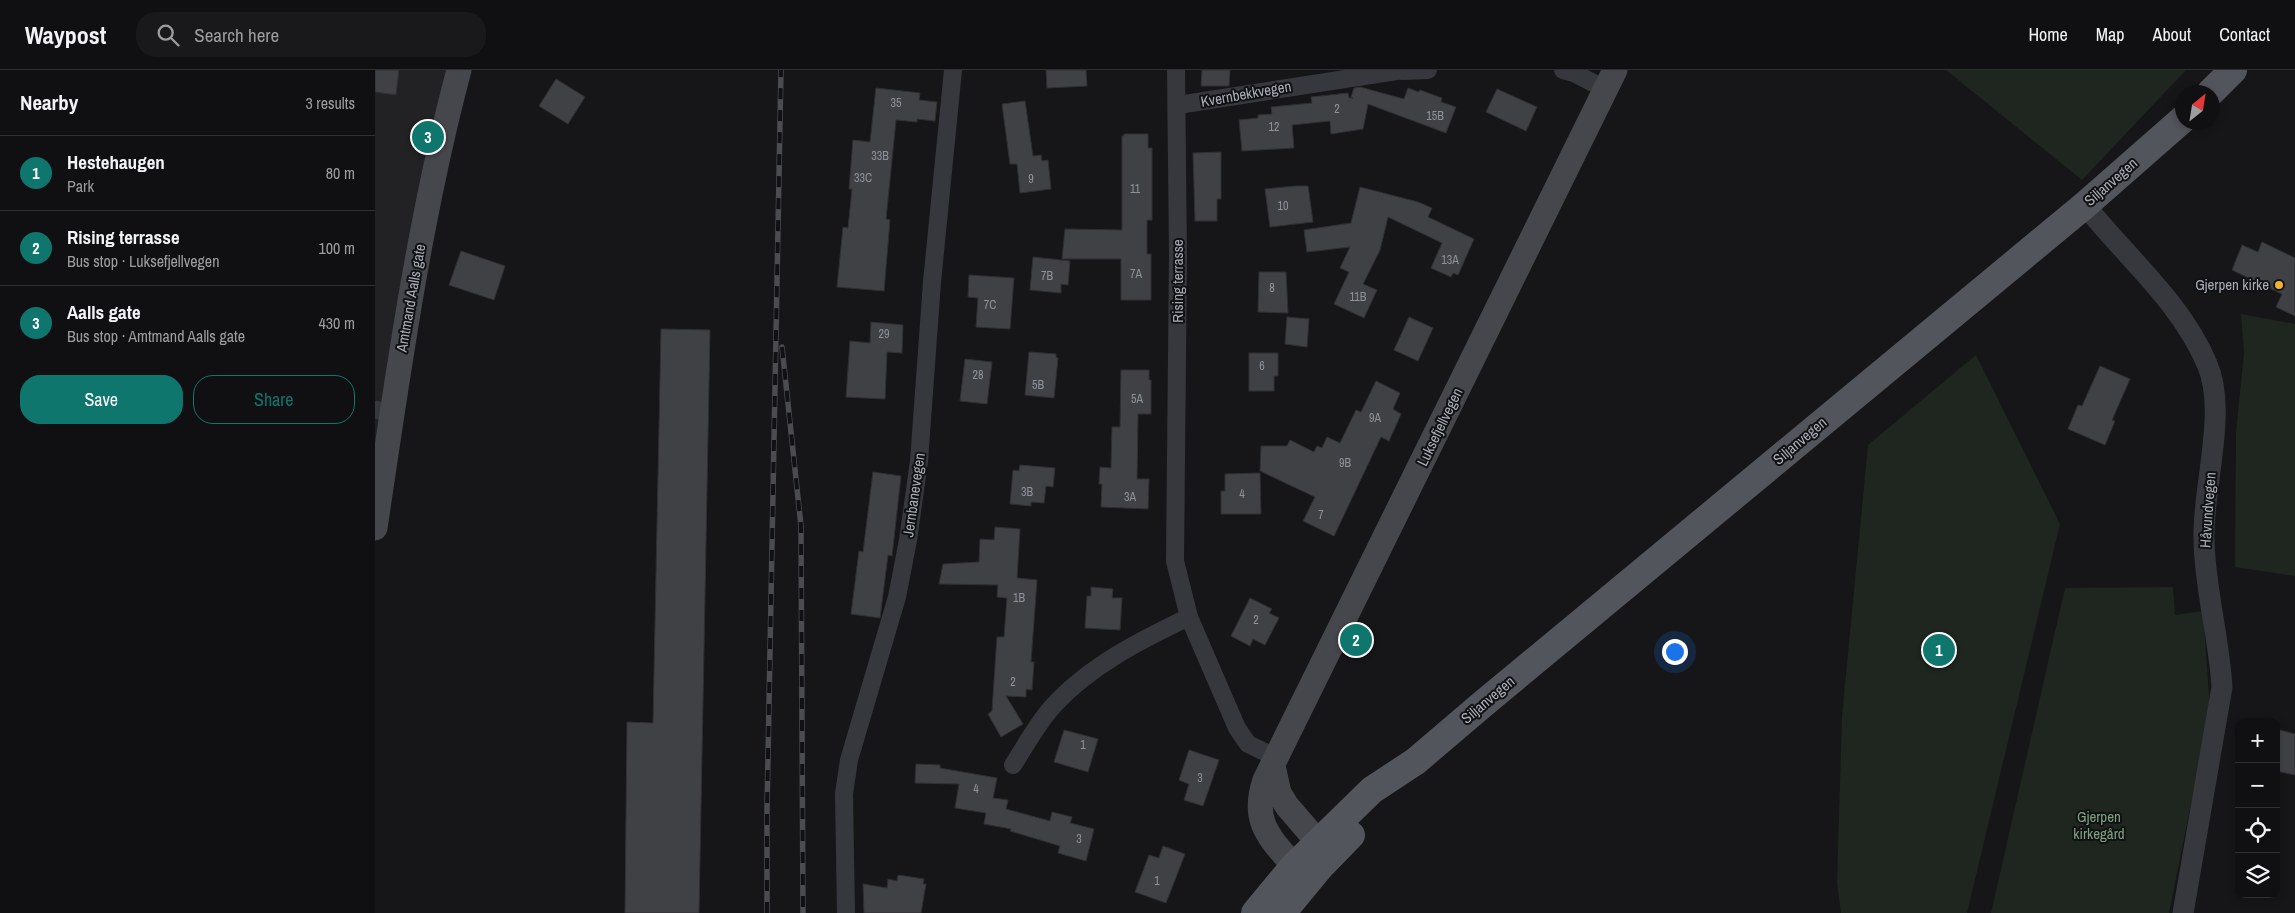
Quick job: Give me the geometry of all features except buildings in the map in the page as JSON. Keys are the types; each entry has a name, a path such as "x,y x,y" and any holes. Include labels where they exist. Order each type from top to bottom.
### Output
{"main road":[{"name":"Amtmand Aalls gate","path":"375,528 383,411 446,120 459,70"},
{"path":"2218,85 2233,70"},
{"name":"Luksefjellvegen","path":"1310,859 1267,834 1259,802 1261,791 1610,79"},
{"name":"Siljanvegen","path":"1255,913 1310,859 1385,800 1416,761 2085,205 2175,127"},
{"path":"1275,762 1279,793 1287,806 1310,859"},
{"name":"Siljanvegen","path":"1282,913 1310,859"}],"street":[{"name":"Jernbanevegen","path":"846,913 844,794 849,760 897,597 908,540 919,461 932,282 953,70"},
{"name":"Rising terrasse","path":"1176,70 1179,255 1175,561 1189,617 1237,728 1248,744 1275,762"},
{"path":"1403,71 1428,70"},
{"name":"Luksefjellvegen","path":"1563,70 1610,79"},
{"name":"Kvernbekkvegen","path":"1178,105 1359,76 1403,71"},
{"name":"Håvundvegen","path":"2085,205 2163,295 2195,337 2209,366 2214,398 2213,450 2203,539 2208,587 2220,651 2222,687 2183,913"},
{"path":"1013,765 1053,705 1082,679 1135,643 1189,617"}],"shaded area":[{"path":"375,70 459,70 375,528"}],"green space":[{"path":"1946,70 2186,70 2082,180"},
{"path":"2241,314 2295,324 2295,576 2235,567 2236,432 2244,353"},
{"path":"1976,355 2060,524 1967,913 1841,913 1837,883 1842,716 1868,445"},
{"name":"Gjerpen kirkegård","path":"2173,587 2175,615 2203,611 2210,710 2169,913 1991,913 2065,588"}],"railway":[{"path":"767,913 767,810 781,70"},
{"path":"782,347 801,526 803,913"}],"place":[{"name":"Aalls gate","path":"428,137"},
{"name":"Gjerpen kirke","path":"2279,285"},
{"name":"Rising terrasse","path":"1356,640"},
{"name":"Hestehaugen","path":"1939,650"}]}
